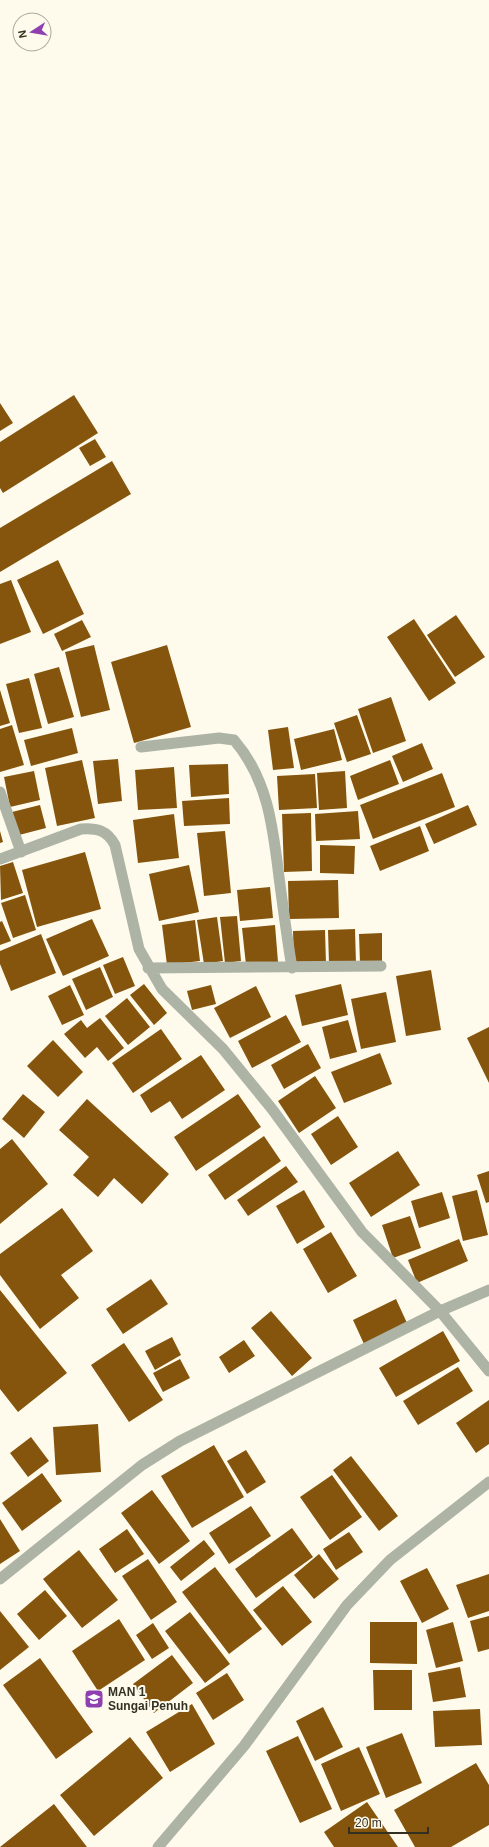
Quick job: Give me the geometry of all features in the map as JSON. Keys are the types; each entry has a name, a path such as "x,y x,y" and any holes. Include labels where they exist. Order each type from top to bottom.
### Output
{"street":[{"path":"141,747 219,738 234,740 243,750 262,789 272,823 292,968"},
{"path":"0,792 21,852"},
{"path":"0,859 82,829 94,828 103,830 110,836 115,845 139,949 148,968 162,988 223,1049 267,1103 362,1232 440,1311 489,1371"},
{"path":"148,968 292,968 381,966"},
{"path":"0,1579 142,1465 180,1441 440,1311 489,1290"},
{"path":"158,1847 244,1746 348,1605 390,1560 489,1482"}],"building":[{"path":"74,395 98,433 3,493 0,488 0,442"},
{"path":"0,403 13,423 0,431"},
{"path":"95,439 106,457 90,466 79,448"},
{"path":"112,461 131,494 0,572 0,528"},
{"path":"58,560 84,614 43,634 17,580"},
{"path":"11,580 31,632 0,644 0,584"},
{"path":"456,615 485,657 455,677 427,635"},
{"path":"414,619 456,683 429,701 387,637"},
{"path":"82,620 91,637 62,651 54,634"},
{"path":"94,645 110,710 81,717 65,652"},
{"path":"167,645 191,727 134,743 111,662"},
{"path":"59,667 74,717 48,724 34,674"},
{"path":"29,678 42,728 19,733 6,684"},
{"path":"0,690 10,723 0,726"},
{"path":"391,697 406,741 373,753 358,709"},
{"path":"357,715 371,754 347,762 334,723"},
{"path":"12,725 24,765 0,772 0,729"},
{"path":"288,727 294,768 273,770 268,730"},
{"path":"72,728 78,753 31,766 24,740"},
{"path":"334,729 342,760 301,770 294,739"},
{"path":"422,743 433,769 403,782 392,756"},
{"path":"118,759 122,801 98,804 93,761"},
{"path":"82,760 95,818 57,826 45,768"},
{"path":"390,760 399,784 358,800 350,776"},
{"path":"228,764 229,794 191,797 189,765"},
{"path":"174,767 177,808 138,810 135,770"},
{"path":"34,771 40,800 10,807 4,777"},
{"path":"345,771 347,808 319,810 317,773"},
{"path":"442,773 455,807 373,839 360,805"},
{"path":"315,774 317,808 279,810 277,776"},
{"path":"229,798 230,824 184,826 182,801"},
{"path":"40,805 46,828 19,835 12,812"},
{"path":"468,805 477,825 434,844 425,824"},
{"path":"358,811 360,839 316,841 315,814"},
{"path":"311,813 312,871 284,872 282,814"},
{"path":"174,814 179,858 138,863 133,820"},
{"path":"420,826 429,851 380,871 370,846"},
{"path":"0,831 3,842 0,843"},
{"path":"225,831 231,893 204,896 197,833"},
{"path":"320,845 355,846 354,874 320,873"},
{"path":"85,852 101,909 37,927 22,870"},
{"path":"13,862 23,893 1,900 0,866"},
{"path":"189,865 199,912 159,921 149,874"},
{"path":"338,880 339,918 289,919 288,881"},
{"path":"270,887 273,918 240,921 237,890"},
{"path":"25,895 36,930 13,938 1,903"},
{"path":"237,916 241,961 225,963 220,917"},
{"path":"217,917 223,961 204,964 197,920"},
{"path":"92,919 109,956 63,976 46,939"},
{"path":"195,920 200,961 167,965 162,925"},
{"path":"2,921 11,941 0,945 0,922"},
{"path":"275,925 278,962 246,965 242,928"},
{"path":"355,929 356,964 329,964 328,930"},
{"path":"325,930 326,964 294,965 293,931"},
{"path":"382,933 382,962 360,963 359,934"},
{"path":"41,934 56,973 11,991 0,964 0,951"},
{"path":"123,957 135,986 115,994 103,965"},
{"path":"100,967 113,997 86,1010 72,979"},
{"path":"431,970 441,1030 406,1036 396,976"},
{"path":"144,984 167,1013 154,1025 130,995"},
{"path":"341,984 348,1015 302,1026 295,995"},
{"path":"70,985 84,1015 62,1025 48,996"},
{"path":"211,985 216,1004 192,1010 187,991"},
{"path":"256,986 271,1017 230,1038 214,1008"},
{"path":"386,992 396,1042 361,1049 351,999"},
{"path":"127,998 150,1027 128,1045 105,1016"},
{"path":"286,1015 301,1042 252,1068 238,1041"},
{"path":"100,1018 124,1048 108,1061 97,1047 85,1058 64,1034 81,1020 87,1028"},
{"path":"348,1020 357,1052 330,1059 322,1027"},
{"path":"489,1027 489,1083 467,1038"},
{"path":"161,1029 182,1059 133,1093 112,1063"},
{"path":"53,1040 83,1072 58,1097 27,1066"},
{"path":"308,1044 321,1068 284,1089 271,1065"},
{"path":"380,1053 392,1084 344,1103 331,1072"},
{"path":"201,1055 225,1090 182,1119 170,1101 151,1113 140,1095"},
{"path":"315,1076 336,1108 299,1133 278,1101"},
{"path":"23,1094 45,1112 24,1138 2,1119"},
{"path":"238,1094 261,1127 196,1171 174,1137"},
{"path":"87,1099 169,1174 142,1204 114,1178 98,1197 73,1175 89,1157 59,1130"},
{"path":"338,1116 358,1147 331,1165 311,1134"},
{"path":"264,1136 281,1161 225,1200 208,1175"},
{"path":"12,1139 48,1184 0,1224 0,1149"},
{"path":"398,1151 420,1185 371,1217 349,1183"},
{"path":"286,1166 298,1182 248,1216 237,1200"},
{"path":"489,1171 489,1202 486,1203 477,1175"},
{"path":"304,1190 325,1227 297,1244 276,1206"},
{"path":"477,1190 488,1235 463,1241 452,1196"},
{"path":"442,1192 450,1218 419,1228 411,1201"},
{"path":"62,1208 93,1251 61,1275 79,1298 40,1329 0,1275 0,1254"},
{"path":"410,1216 421,1248 393,1258 382,1225"},
{"path":"331,1232 357,1276 328,1293 303,1249"},
{"path":"459,1239 468,1261 417,1283 408,1260"},
{"path":"151,1279 168,1304 123,1334 106,1309"},
{"path":"0,1290 67,1373 18,1412 0,1389"},
{"path":"396,1299 407,1323 364,1344 353,1320"},
{"path":"271,1311 312,1358 292,1376 251,1328"},
{"path":"443,1331 460,1361 396,1397 379,1368"},
{"path":"172,1337 181,1355 155,1370 145,1351"},
{"path":"244,1340 255,1356 229,1373 219,1357"},
{"path":"124,1343 163,1400 129,1422 91,1365"},
{"path":"180,1359 190,1378 163,1392 153,1373"},
{"path":"458,1367 473,1391 418,1425 403,1401"},
{"path":"489,1400 489,1444 476,1453 456,1423"},
{"path":"98,1424 101,1472 56,1475 53,1427"},
{"path":"31,1437 49,1461 28,1477 10,1453"},
{"path":"214,1445 244,1497 192,1528 161,1476"},
{"path":"246,1450 266,1482 247,1494 227,1461"},
{"path":"351,1456 398,1516 379,1531 333,1470"},
{"path":"42,1473 62,1501 22,1531 2,1503"},
{"path":"332,1475 362,1517 330,1540 300,1497"},
{"path":"152,1490 190,1541 159,1564 121,1513"},
{"path":"251,1506 271,1536 229,1564 209,1533"},
{"path":"0,1519 20,1551 0,1564"},
{"path":"292,1528 313,1557 256,1598 235,1569"},
{"path":"127,1529 144,1554 115,1573 99,1549"},
{"path":"349,1532 363,1552 336,1570 323,1549"},
{"path":"204,1540 215,1554 181,1581 170,1567"},
{"path":"79,1550 118,1600 82,1628 43,1579"},
{"path":"319,1554 339,1579 314,1599 294,1575"},
{"path":"148,1559 177,1602 151,1620 122,1576"},
{"path":"215,1567 262,1629 229,1654 182,1592"},
{"path":"427,1568 449,1609 422,1623 400,1581"},
{"path":"489,1574 489,1611 468,1618 456,1585"},
{"path":"283,1586 312,1622 282,1646 253,1610"},
{"path":"45,1590 67,1616 39,1640 17,1614"},
{"path":"0,1611 29,1647 0,1670"},
{"path":"190,1612 230,1664 205,1683 165,1631"},
{"path":"489,1616 489,1649 478,1652 470,1621"},
{"path":"119,1619 145,1660 98,1691 72,1651"},
{"path":"370,1622 417,1622 417,1664 370,1663"},
{"path":"453,1622 463,1661 436,1668 426,1630"},
{"path":"153,1623 169,1648 152,1659 136,1635"},
{"path":"172,1655 193,1683 154,1713 133,1684"},
{"path":"40,1658 93,1732 56,1759 3,1685"},
{"path":"460,1667 466,1697 433,1702 428,1673"},
{"path":"373,1670 412,1670 412,1710 374,1710"},
{"path":"227,1673 244,1700 213,1720 196,1693"},
{"path":"192,1704 215,1744 170,1772 146,1732"},
{"path":"323,1707 343,1747 315,1761 296,1721"},
{"path":"480,1709 482,1745 435,1747 433,1711"},
{"path":"402,1733 422,1783 386,1798 366,1747"},
{"path":"298,1736 332,1809 300,1823 266,1751"},
{"path":"130,1737 163,1778 94,1836 60,1795"},
{"path":"359,1747 380,1794 341,1811 321,1764"},
{"path":"476,1763 489,1785 489,1825 451,1847 415,1847 394,1810"},
{"path":"367,1802 398,1847 334,1847 324,1832"},
{"path":"54,1804 87,1847 0,1847"}],"place":[{"name":"MAN 1 Sungai Penuh","path":"94,1699"}]}
